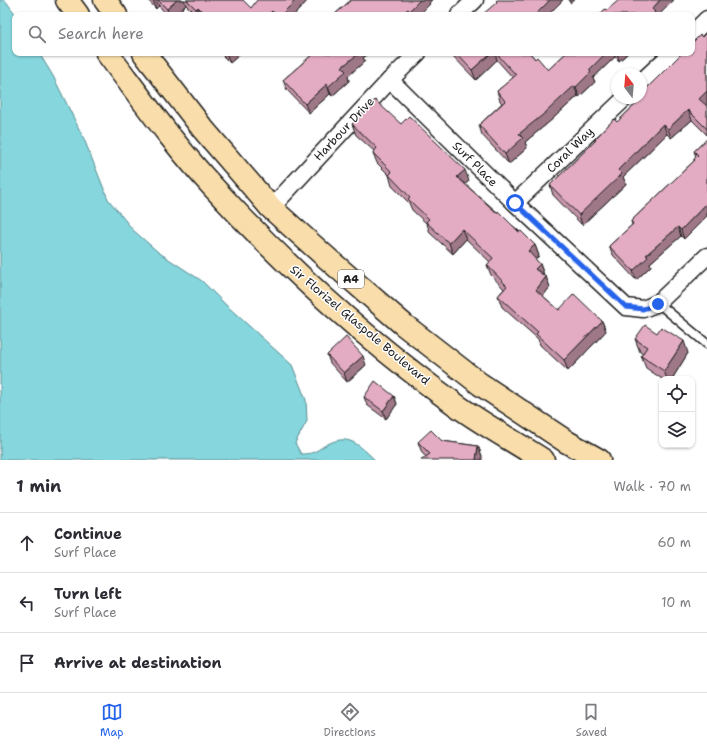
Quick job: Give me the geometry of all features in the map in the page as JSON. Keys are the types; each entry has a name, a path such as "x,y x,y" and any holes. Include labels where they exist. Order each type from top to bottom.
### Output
{"highway":[{"path":"67,0 76,12"},
{"path":"105,0 114,12"},
{"name":"Sir Florizel Glaspole Boulevard","path":"109,56 169,134 213,187 271,249 328,302 412,371 460,407 543,460"},
{"name":"A4","path":"146,56 203,129 271,208 404,325 480,384 567,442 598,460"}],"street":[{"path":"462,12 475,0"},
{"path":"695,31 707,20"},
{"name":"Harbour Drive","path":"271,208 390,80 415,56"},
{"path":"647,76 669,56"},
{"name":"Surf Place","path":"390,80 515,203 626,307 643,309 658,304"},
{"name":"Coral Way","path":"515,203 619,104"},
{"path":"658,304 707,256"}],"lane":[{"path":"658,304 707,344"}],"water":[{"path":"0,0 5,0 14,12 12,12 12,56 41,56 53,76 84,139 108,199 133,230 158,252 202,281 292,365 306,400 307,421 295,443 301,454 308,454 332,442 346,440 358,445 375,460 0,460"}],"building":[{"path":"158,0 177,0 167,9"},
{"path":"187,0 243,0 251,8 257,0 296,0 284,12 203,12 198,7 196,9"},
{"path":"351,0 420,0 409,11 408,9 404,12 337,12"},
{"path":"550,0 538,12 485,12 497,2 496,1"},
{"path":"619,0 660,0 652,9 655,12 602,12 605,9 607,10"},
{"path":"707,32 707,91 699,99 707,106 707,129 688,110 668,129 663,124 618,170 622,174 579,215 550,185 596,140 595,139 614,119 617,122 636,104 647,104 647,88 679,56 695,56 695,40 700,35 702,37"},
{"path":"311,56 355,56 342,67 346,71 328,87 327,84 305,104 283,80"},
{"path":"459,56 488,56 472,70"},
{"path":"499,56 532,56 535,59 537,57 548,70 563,56 603,56 589,70 591,72 576,87 574,86 545,113 519,134 523,138 505,154 479,125 505,101 497,91 516,75"},
{"path":"375,100 401,124 409,116 465,170 457,177 497,213 498,211 519,232 521,231 535,245 528,251 540,264 535,269 546,277 536,290 559,310 574,294 602,321 564,360 536,334 538,332 498,296 507,286 487,265 493,258 462,229 449,243 426,222 429,219 408,199 410,197 389,175 392,172 373,153 377,148 352,124"},
{"path":"707,139 707,203 681,230 678,227 646,255 648,257 633,271 609,246 633,224 631,221 695,160 694,159 698,155 694,151"},
{"path":"645,325 657,333 661,327 684,341 664,371 641,356 647,347 635,339"},
{"path":"346,337 363,356 344,373 327,355"},
{"path":"375,381 394,396 383,411 364,397"},
{"path":"431,430 442,441 478,446 476,460 421,460 430,454 418,442"}],"route":[{"path":"515,203 626,307 643,309 658,304"}]}
